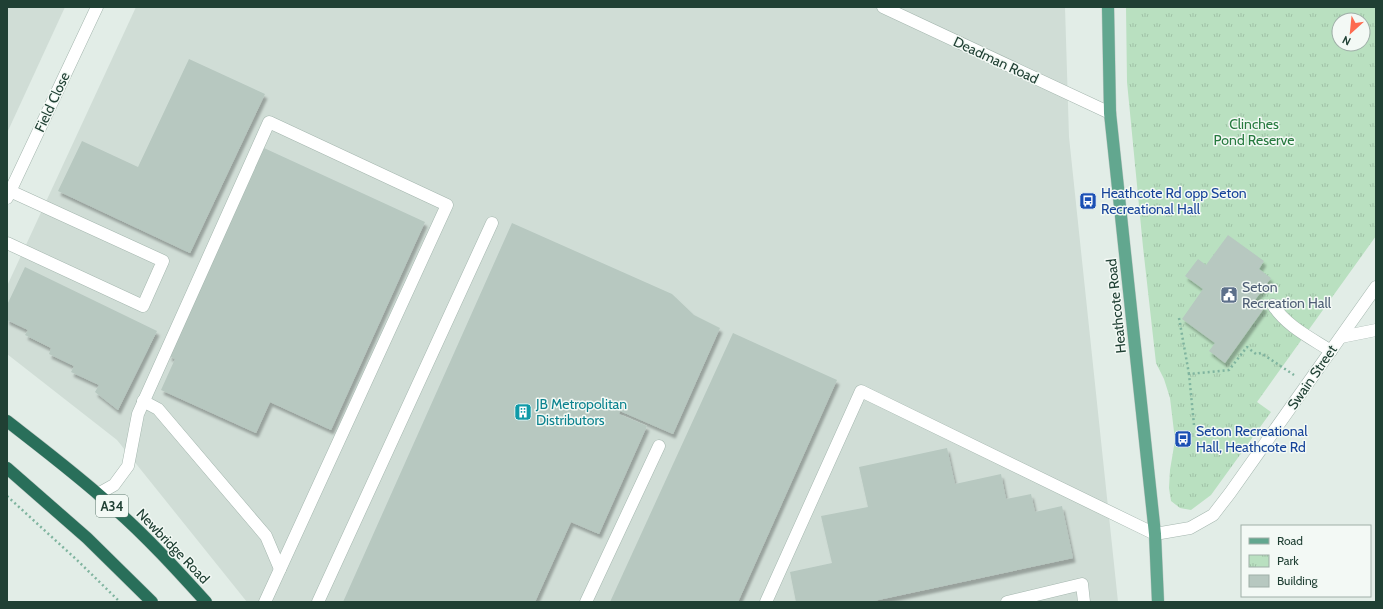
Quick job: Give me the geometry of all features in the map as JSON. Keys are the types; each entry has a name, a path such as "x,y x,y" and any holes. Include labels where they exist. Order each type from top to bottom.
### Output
{"highway":[{"name":"Newbridge Road","path":"7,422 114,508 167,559 206,602"},
{"path":"7,468 87,538 152,602"}],"main road":[{"name":"Heathcote Road","path":"1108,7 1110,112 1155,534 1156,602"}],"street":[{"name":"Field Close","path":"9,194 97,7"},
{"name":"Deadman Road","path":"883,7 1110,112"},
{"path":"98,494 114,485 128,466 138,414 143,401 268,122 447,205 265,602"},
{"path":"7,243 143,306 163,261 9,194"},
{"path":"318,602 492,223"},
{"name":"Swain Street","path":"1155,534 1190,528 1213,514 1230,493 1376,286"},
{"path":"1273,305 1286,321 1331,351"},
{"path":"1341,337 1376,330"},
{"path":"766,602 861,391 1155,534"},
{"path":"143,401 158,409 266,536 280,569"},
{"path":"586,602 659,446"},
{"path":"1007,602 1082,584 1084,602"}],"path":[{"path":"1179,318 1189,374 1194,425"},
{"path":"1189,374 1229,370 1247,347 1256,354 1261,353 1307,384"},
{"path":"7,496 77,560 120,602"}],"shaded area":[{"path":"7,7 65,7 7,133"},
{"path":"136,7 1065,7 1069,137 1118,602 247,602 117,440 7,354 7,286"}],"green space":[{"name":"Clinches Pond Reserve","path":"1126,7 1376,7 1376,236 1257,402 1271,412 1211,495 1191,510 1180,508 1171,501 1169,488 1170,470 1175,440 1170,398 1164,379 1156,363 1127,82"}],"building":[{"path":"189,59 265,94 190,253 58,191 82,141 138,167"},
{"path":"264,148 425,222 331,430 270,402 256,433 161,390 175,359 169,356"},
{"name":"JB Metropolitan Distributors","path":"512,223 672,294 694,315 720,328 673,434 620,411 619,414 647,426 599,534 571,522 535,602 343,602"},
{"name":"Seton Recreation Hall","path":"1228,235 1264,261 1259,269 1271,278 1255,300 1265,307 1225,363 1209,351 1215,343 1182,319 1203,289 1185,276 1198,259 1206,265"},
{"path":"25,267 157,331 118,410 95,392 99,385 71,372 74,366 49,354 51,348 25,335 28,330 7,320 7,305"},
{"path":"733,333 837,380 738,602 610,602"},
{"path":"947,448 955,484 1001,474 1006,499 1031,494 1035,512 1062,506 1073,558 869,602 796,602 790,572 832,563 821,516 868,507 859,467"}],"place":[{"name":"Heathcote Rd opp Seton Recreational Hall","path":"1088,201"},
{"name":"Seton Recreation Hall","path":"1229,295"},
{"name":"JB Metropolitan Distributors","path":"523,412"},
{"name":"Seton Recreational Hall, Heathcote Rd","path":"1183,439"}]}
